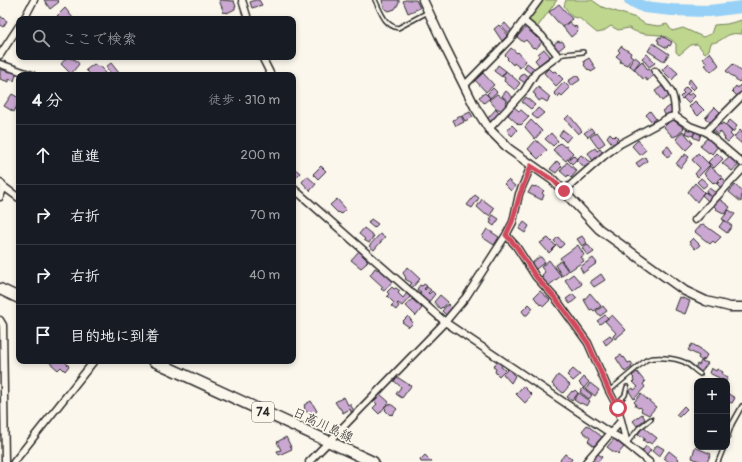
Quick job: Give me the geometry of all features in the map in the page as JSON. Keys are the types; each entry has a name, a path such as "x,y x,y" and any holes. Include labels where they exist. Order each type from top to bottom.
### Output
{"main road":[{"path":"0,289 16,297"},
{"name":"日高川島線","path":"160,364 373,462"}],"street":[{"path":"26,16 34,0"},
{"path":"242,0 247,16"},
{"path":"423,0 475,107 489,129 509,149 531,166 553,180 599,229 685,291 706,301 730,307 742,307"},
{"path":"464,86 510,39 539,0"},
{"path":"489,129 524,92 536,72 558,56 542,36 524,21"},
{"path":"0,55 16,31"},
{"path":"264,60 270,72"},
{"path":"0,64 23,72"},
{"path":"655,71 673,93 675,102 675,116"},
{"path":"706,132 742,96"},
{"path":"564,191 605,155 620,144 670,117 675,116 690,126 706,132 742,163"},
{"path":"309,462 445,322 466,297 506,235 512,222 520,194 531,166"},
{"path":"695,220 742,170"},
{"path":"0,197 2,185 16,196"},
{"path":"296,191 445,322 618,437 649,462"},
{"path":"506,235 516,246 536,277 556,299 588,343 616,405 626,444"},
{"path":"0,320 3,325 5,462"},
{"path":"14,462 92,364"},
{"path":"586,462 621,421"}],"lane":[{"path":"375,0 386,21 392,27 398,28 428,12"},
{"path":"558,56 583,52"},
{"path":"609,391 646,360 652,358 660,357 684,362 700,374"},
{"path":"616,405 624,395 627,387"},
{"path":"730,430 742,406"},
{"path":"626,444 639,428 651,419"},
{"path":"718,462 723,450"}],"green space":[{"path":"541,0 557,0 536,29 526,20"},
{"path":"566,0 592,0 602,7 636,18 645,24 659,26 667,24 672,31 683,28 703,37 711,34 714,25 727,24 742,20 742,34 732,34 711,43 709,50 705,53 697,44 691,45 679,55 676,52 676,44 665,36 641,33 629,28 618,30 611,26 602,32 597,33 579,18 572,17 564,6"}],"building":[{"path":"44,0 57,0 59,2 50,9"},
{"path":"219,0 234,1 236,7 227,13 224,13"},
{"path":"259,0 262,5 252,8 250,2"},
{"path":"382,0 399,0 399,3 395,9 389,11 384,8"},
{"path":"416,0 420,8 408,13 403,1"},
{"path":"559,4 572,19 562,27 549,12"},
{"path":"65,8 71,16 57,16"},
{"path":"0,16 7,21 3,27 0,25"},
{"path":"569,22 575,27 576,26 578,31 571,37 563,27"},
{"path":"505,23 512,31 509,34 502,26"},
{"path":"499,25 508,35 502,41 494,29"},
{"path":"526,27 537,38 539,36 541,39 540,40 542,42 536,49 534,47 533,48 526,40 523,42 517,37"},
{"path":"662,36 672,42 667,48 658,43 659,41 657,40"},
{"path":"558,41 562,41 565,45 558,51 553,45"},
{"path":"653,43 669,54 664,61 648,51"},
{"path":"621,46 631,53 630,55 633,57 627,65 620,62 621,60 616,56 620,52 618,50"},
{"path":"511,48 517,53 518,52 526,61 520,68 514,63 513,65 505,55"},
{"path":"544,49 550,56 539,65 535,60 539,56 538,54"},
{"path":"710,52 719,65 711,72 705,65 707,64 703,58"},
{"path":"647,54 655,63 649,67 642,58"},
{"path":"635,57 640,61 634,69 629,65"},
{"path":"589,58 596,69 591,72 584,65 584,61"},
{"path":"64,60 76,60 79,64 73,72 69,72 61,64"},
{"path":"642,61 648,70 649,69 654,75 647,81 645,78 643,79 634,69"},
{"path":"111,63 118,72 110,72 106,67"},
{"path":"527,63 535,69 532,73 524,68"},
{"path":"94,64 98,67 100,66 104,72 88,72 86,70"},
{"path":"668,64 678,73 672,80 662,70"},
{"path":"733,64 742,72 742,79 739,82 726,71"},
{"path":"498,65 506,71 502,77 494,71"},
{"path":"549,68 553,72 555,71 563,79 556,86 544,73"},
{"path":"0,69 10,72 11,70 17,72 14,81 9,79 9,82 0,79"},
{"path":"506,71 520,83 515,90 504,81 505,78 502,76"},
{"path":"483,73 494,85 486,92 475,80"},
{"path":"523,73 529,77 525,83 519,79"},
{"path":"577,75 580,80 571,86 568,81"},
{"path":"690,79 696,87 693,90 687,84"},
{"path":"564,82 570,88 562,96 560,94 558,97 554,93"},
{"path":"740,85 742,87 742,92 737,96 732,91 736,86 738,88"},
{"path":"662,86 669,96 662,101 655,91"},
{"path":"538,87 550,97 547,102 542,99 539,101 533,93"},
{"path":"686,87 690,91 682,99 680,97 684,93 682,91"},
{"path":"493,88 497,92 490,98 487,94"},
{"path":"506,91 515,99 510,103 502,96"},
{"path":"485,93 490,98 484,103 479,97"},
{"path":"692,93 695,96 688,103 683,98 687,94 689,95"},
{"path":"12,94 16,96 16,108 14,112 4,106"},
{"path":"497,94 507,101 505,104 507,106 501,111 497,109 489,100"},
{"path":"526,97 535,105 531,109 522,102"},
{"path":"695,101 704,110 698,116 689,107"},
{"path":"670,106 673,111 666,116 663,111"},
{"path":"514,107 519,111 521,110 529,117 521,125 519,125 508,115"},
{"path":"715,107 720,112 711,123 705,118"},
{"path":"538,108 544,113 537,119 532,115"},
{"path":"496,109 501,114 492,123 487,119"},
{"path":"650,111 656,119 652,122 646,115"},
{"path":"470,112 473,117 465,121 462,116"},
{"path":"569,115 582,131 578,134 565,119"},
{"path":"461,116 464,122 456,126 453,120"},
{"path":"672,119 684,128 678,135 673,137 664,127"},
{"path":"531,120 542,131 535,139 525,127"},
{"path":"730,120 737,126 733,132 725,125"},
{"path":"717,122 721,125 723,123 732,132 730,134 733,137 728,142 724,139 725,138 720,131 718,135 711,129"},
{"path":"512,125 517,130 512,136 507,131"},
{"path":"591,128 594,132 588,137 584,133"},
{"path":"687,128 695,131 693,136 685,133"},
{"path":"563,130 571,136 566,142 559,135"},
{"path":"740,130 742,132 742,144 734,137"},
{"path":"683,131 693,143 686,150 676,139"},
{"path":"695,131 701,134 699,140 693,137"},
{"path":"597,132 605,143 598,148 590,137"},
{"path":"551,133 558,141 553,146 545,139"},
{"path":"610,133 614,137 616,135 618,138 616,140 619,142 614,146 607,137"},
{"path":"707,138 718,146 712,154 700,146"},
{"path":"536,140 547,150 538,159 528,149"},
{"path":"638,140 646,150 640,155 632,146"},
{"path":"560,143 565,147 566,146 573,153 566,161 553,150"},
{"path":"668,146 673,153 667,157 663,150"},
{"path":"595,148 597,151 600,149 603,153 593,161 588,153"},
{"path":"698,153 710,165 698,177 695,174 700,168 692,160"},
{"path":"717,153 723,159 714,168 708,162"},
{"path":"685,154 689,157 681,168 676,164 682,156 684,157"},
{"path":"573,155 577,159 572,164 568,160"},
{"path":"581,155 591,162 586,168 576,160"},
{"path":"645,157 647,161 639,167 636,163"},
{"path":"729,157 739,165 732,171 722,163"},
{"path":"557,161 562,166 556,173 550,169"},
{"path":"567,162 577,171 571,178 568,175 567,177 560,171"},
{"path":"321,166 326,171 318,179 313,174"},
{"path":"710,166 722,177 716,183 713,183 704,174"},
{"path":"296,170 300,173 296,178"},
{"path":"307,176 316,184 310,191 302,182"},
{"path":"701,178 708,184 703,188 697,182"},
{"path":"723,178 726,182 721,188 717,184"},
{"path":"508,180 515,186 511,191 504,184"},
{"path":"695,183 704,192 697,202 688,192"},
{"path":"735,185 742,191 741,202 729,192"},
{"path":"532,186 536,186 544,191 542,193 544,195 542,200 528,193"},
{"path":"709,188 716,193 712,198 706,192"},
{"path":"705,192 711,197 708,201 702,195"},
{"path":"475,195 479,198 472,208 467,205"},
{"path":"718,198 730,207 725,214 716,209 713,205"},
{"path":"337,199 346,209 341,214 330,205"},
{"path":"482,199 494,208 490,216 486,213 485,214 477,207"},
{"path":"729,210 735,214 728,223 722,219"},
{"path":"493,215 499,219 494,226 490,223 492,220 490,219"},
{"path":"371,219 378,224 374,228 368,223"},
{"path":"724,220 732,226 727,233 719,227"},
{"path":"524,222 529,226 525,233 519,229"},
{"path":"703,224 721,237 715,243 713,241 710,244 695,232"},
{"path":"364,228 374,236 369,243 359,234"},
{"path":"487,229 499,237 494,245 482,237"},
{"path":"380,234 385,237 374,250 369,246"},
{"path":"582,236 587,243 582,246 577,239"},
{"path":"558,237 564,244 560,248 554,241"},
{"path":"548,238 556,246 549,253 540,243"},
{"path":"693,238 700,245 695,249 689,242"},
{"path":"587,244 594,252 588,256 582,248"},
{"path":"578,245 584,255 581,257 584,261 569,271 560,258"},
{"path":"359,251 368,261 361,268 351,260"},
{"path":"541,257 545,262 536,269 531,264"},
{"path":"593,258 597,263 583,273 580,267"},
{"path":"549,260 561,276 548,286 542,278 542,275 545,272 541,267"},
{"path":"561,261 568,271 562,276 555,265"},
{"path":"407,267 420,279 411,289 409,286 412,283 405,279 406,278 403,273"},
{"path":"375,268 378,270 379,269 393,281 384,291 381,289 383,287 370,275"},
{"path":"573,274 582,284 573,291 565,280"},
{"path":"601,274 605,280 594,287 590,282"},
{"path":"424,284 427,286 424,289 425,290 427,287 431,290 428,293 429,294 432,291 435,294 428,303 418,295 421,292 417,289 420,285 422,286"},
{"path":"392,287 400,291 398,293 403,298 407,293 411,296 402,306 398,303 397,304 399,306 396,310 391,306 394,303 387,296 389,294 387,292"},
{"path":"540,291 550,300 544,306 541,304 540,305 534,297"},
{"path":"590,293 601,306 594,311 592,309 590,310 584,300"},
{"path":"573,294 577,298 570,304 566,299"},
{"path":"440,295 448,302 443,308 442,307 440,309 434,302"},
{"path":"680,297 690,301 685,314 675,310"},
{"path":"412,299 422,308 416,316 406,306"},
{"path":"448,304 452,308 446,315 442,311"},
{"path":"529,304 533,308 527,315 525,315 522,311"},
{"path":"603,306 607,311 600,316 596,311"},
{"path":"605,315 608,318 600,324 597,321"},
{"path":"612,315 626,330 615,339 613,336 616,333 605,321"},
{"path":"408,316 413,323 409,327 402,322"},
{"path":"610,335 613,339 606,345 603,340"},
{"path":"692,344 701,349 707,355 704,360 703,359 702,361 698,358 699,356 688,350"},
{"path":"621,355 628,363 631,362 633,365 625,372 616,358"},
{"path":"498,361 502,365 501,367 505,370 499,376 495,372 496,369 493,367"},
{"path":"701,361 708,363 701,372 695,369 697,364 699,365"},
{"path":"51,364 67,364 69,366 65,371 61,367 58,370"},
{"path":"711,368 716,371 717,369 728,377 720,378 709,373"},
{"path":"508,369 515,376 511,383 503,374"},
{"path":"573,369 580,375 573,381 567,375"},
{"path":"637,372 645,382 643,384 645,387 634,399 629,391 638,387 633,382 634,378 632,376"},
{"path":"558,375 570,385 563,393 552,384"},
{"path":"397,377 411,386 402,398 396,394 401,387 394,381"},
{"path":"584,377 589,382 584,388 579,383"},
{"path":"590,383 599,390 595,396 586,389"},
{"path":"523,386 532,395 525,403 516,394"},
{"path":"583,388 592,395 589,399 580,392"},
{"path":"575,390 578,393 572,401 567,397 572,391 573,392"},
{"path":"579,393 590,401 587,406 574,400"},
{"path":"380,394 389,402 379,414 373,408 377,404 374,401"},
{"path":"641,394 656,407 649,415 641,411 642,409 640,407 635,406 636,404 634,402"},
{"path":"730,395 735,398 732,403 730,403"},
{"path":"344,397 348,405 350,404 354,411 351,412 350,409 343,413 339,408 335,402"},
{"path":"311,401 317,411 310,416 304,408 304,405"},
{"path":"391,404 397,409 392,415 385,410 386,409 384,407"},
{"path":"684,406 687,409 679,417 676,415"},
{"path":"642,414 645,419 637,426 633,421"},
{"path":"587,425 602,437 594,446 588,441 590,438 582,431"},
{"path":"643,427 657,438 652,444 647,443 643,440 645,439 638,434"},
{"path":"286,437 292,449 279,455 277,451 281,450 277,442"},
{"path":"614,439 624,447 618,454 607,447"},
{"path":"657,445 664,449 659,457 652,451"},
{"path":"646,446 651,450 646,456 641,453"},
{"path":"694,450 702,450 711,454 707,462 702,462 692,458"},
{"path":"669,451 679,459 677,462 669,462 664,458"},
{"path":"597,453 602,457 598,462 590,462"},
{"path":"565,454 572,459 570,462 562,462 560,460"},
{"path":"425,455 432,462 421,462 420,460"}],"waterway":[{"path":"630,0 644,7 672,10 709,11 742,7"}],"route":[{"path":"564,191 553,180 531,166 520,194 512,222 506,235 516,246 536,277 556,299 588,343 618,408"}]}
